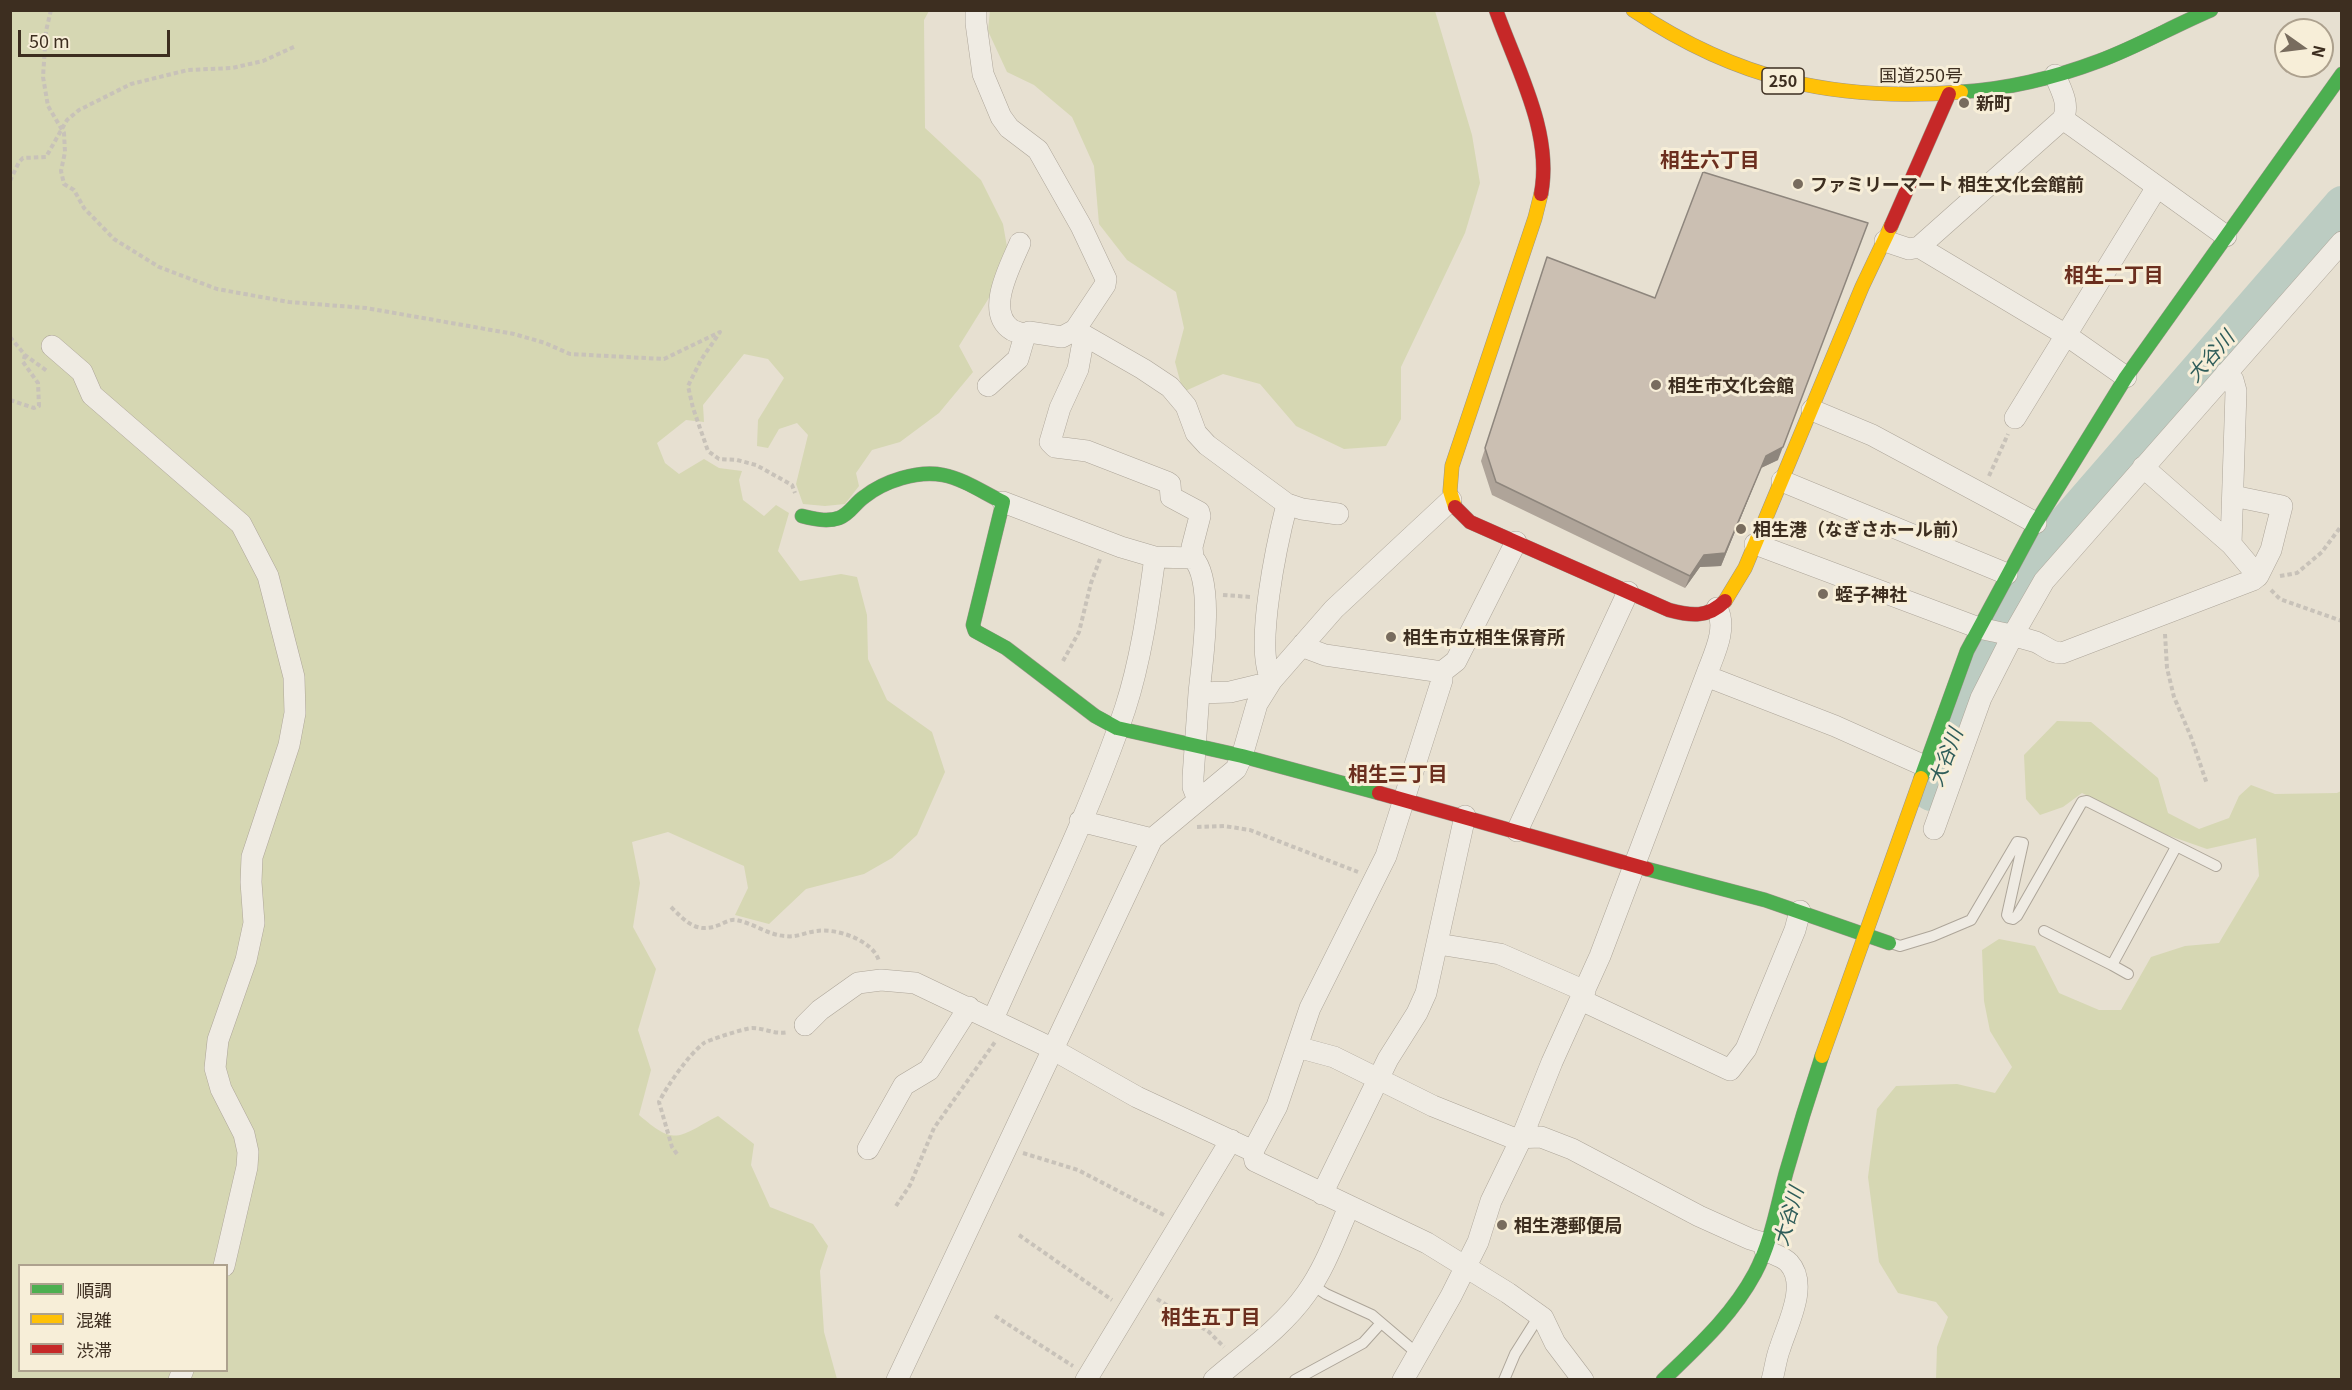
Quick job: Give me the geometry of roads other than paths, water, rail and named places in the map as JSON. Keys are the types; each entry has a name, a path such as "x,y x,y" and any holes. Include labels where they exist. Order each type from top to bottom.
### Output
{"main road":[{"path":"1496,10 1534,118 1544,166 1541,193 1534,218 1452,466 1449,490 1451,500 1457,512 1470,522 1669,610 1692,616 1702,616 1717,608 1731,594 1755,544 1863,286 1949,93"},
{"name":"国道250号","path":"1633,10 1671,34 1755,73 1789,82 1851,93 1971,93 2001,88 2098,62 2211,10"},
{"path":"1663,1380 1685,1370 1732,1308 1755,1273 1773,1252 1798,1130 1967,651 1996,631 2007,574 2126,377 2342,74"},
{"path":"802,516 816,519 846,516 861,499 876,489 904,479 943,475 1003,502 973,625 975,631 1006,648 1095,716 1117,728 1242,756 1465,816 1634,866 1800,911 1889,943"}],"street":[{"path":"976,10 983,74 1001,117 1009,128 1038,150 1081,226 1106,279 1079,333 1078,369 1060,408 1050,442 1055,447 1087,451 1167,482 1170,484 1170,497 1199,513 1200,516 1192,547 1193,558 1199,564 1206,615 1193,787 1198,800"},
{"path":"1885,241 1909,249 1919,247 2063,119 2067,112 2066,103 2055,75"},
{"path":"2063,119 2226,236"},
{"path":"2015,418 2157,187"},
{"path":"1934,830 1981,698 1996,631 2044,581 2342,242"},
{"path":"1020,243 1001,287 1000,305 1004,320 1011,330 1025,335"},
{"path":"1919,247 2066,334 2126,377"},
{"path":"988,386 1018,359 1025,335 1029,332 1062,337 1079,333 1134,363 1170,387 1186,406 1196,433 1208,446 1287,504 1302,509 1338,513"},
{"path":"52,346 82,372 92,395 241,524 268,576 294,677 295,713 289,745 252,856 254,923 246,960 218,1040 215,1068 221,1089 244,1134 248,1152 247,1167 224,1264"},
{"path":"2226,373 2233,380 2236,391 2231,544"},
{"path":"1812,411 1872,435 2036,523"},
{"path":"2143,467 2231,544 2258,576"},
{"path":"1782,481 2007,574"},
{"path":"1755,544 1996,631 2038,643 2055,653 2062,653 2253,580 2258,576 2271,550 2282,506 2233,496"},
{"path":"897,1380 1152,839 1236,769 1257,704 1268,684 1334,609 1451,500"},
{"path":"1003,502 1107,542 1155,557 1193,558"},
{"path":"1268,684 1264,632 1278,542 1287,504"},
{"path":"1303,644 1324,655 1442,672 1456,661 1516,542"},
{"path":"993,1019 1080,820 1125,708 1144,633 1155,557"},
{"path":"1517,831 1628,592"},
{"path":"1411,1372 1478,1242 1491,1201 1522,1137 1552,1062 1583,995 1720,637 1722,623 1717,608"},
{"path":"1442,672 1442,680 1386,856 1310,1008 1277,1106 1253,1150 1255,1161 1427,1243 1465,1264 1543,1318 1554,1343 1582,1380"},
{"path":"1706,676 1835,726 1926,767"},
{"path":"1199,693 1230,692 1268,684"},
{"path":"1322,1194 1388,1059 1417,1013 1426,993 1465,816"},
{"path":"1080,820 1152,839"},
{"path":"1438,944 1500,954 1730,1070 1746,1049 1795,930 1800,911"},
{"path":"805,1025 858,983 881,980 915,983 993,1019 1137,1097 1253,1150"},
{"path":"868,1149 904,1085 929,1070 969,1007"},
{"path":"1297,1047 1334,1057 1433,1106 1513,1138 1541,1137 1572,1149 1773,1252 1796,1276 1797,1294 1779,1348 1772,1380"},
{"path":"1087,1378 1231,1140"},
{"path":"1214,1380 1274,1328 1306,1295 1323,1266 1349,1207"}],"lane":[{"path":"1889,943 1899,946 1933,936 1971,920 2017,842 2023,843 2007,915 2013,919 2017,916 2082,802 2087,801 2216,866"},
{"path":"2112,965 2176,847"},
{"path":"2044,931 2128,974"},
{"path":"1312,1285 1372,1315 1381,1323 1411,1372"},
{"path":"1504,1380 1515,1354 1539,1316"},
{"path":"1295,1380 1363,1343 1381,1323"}],"waterway":[{"name":"大谷川","path":"1931,793 1990,640 2062,527 2342,204"}],"place":[{"name":"新町","path":"1964,103"},
{"name":"ファミリーマート 相生文化会館前","path":"1798,184"},
{"name":"相生市文化会館","path":"1656,385"},
{"name":"相生港（なぎさホール前）","path":"1741,529"},
{"name":"蛭子神社","path":"1823,594"},
{"name":"相生市立相生保育所","path":"1391,637"},
{"name":"相生港郵便局","path":"1502,1225"}],"district":[{"name":"相生六丁目","path":"1710,159"},
{"name":"相生二丁目","path":"2114,274"},
{"name":"相生三丁目","path":"1398,773"},
{"name":"相生五丁目","path":"1211,1316"}]}
